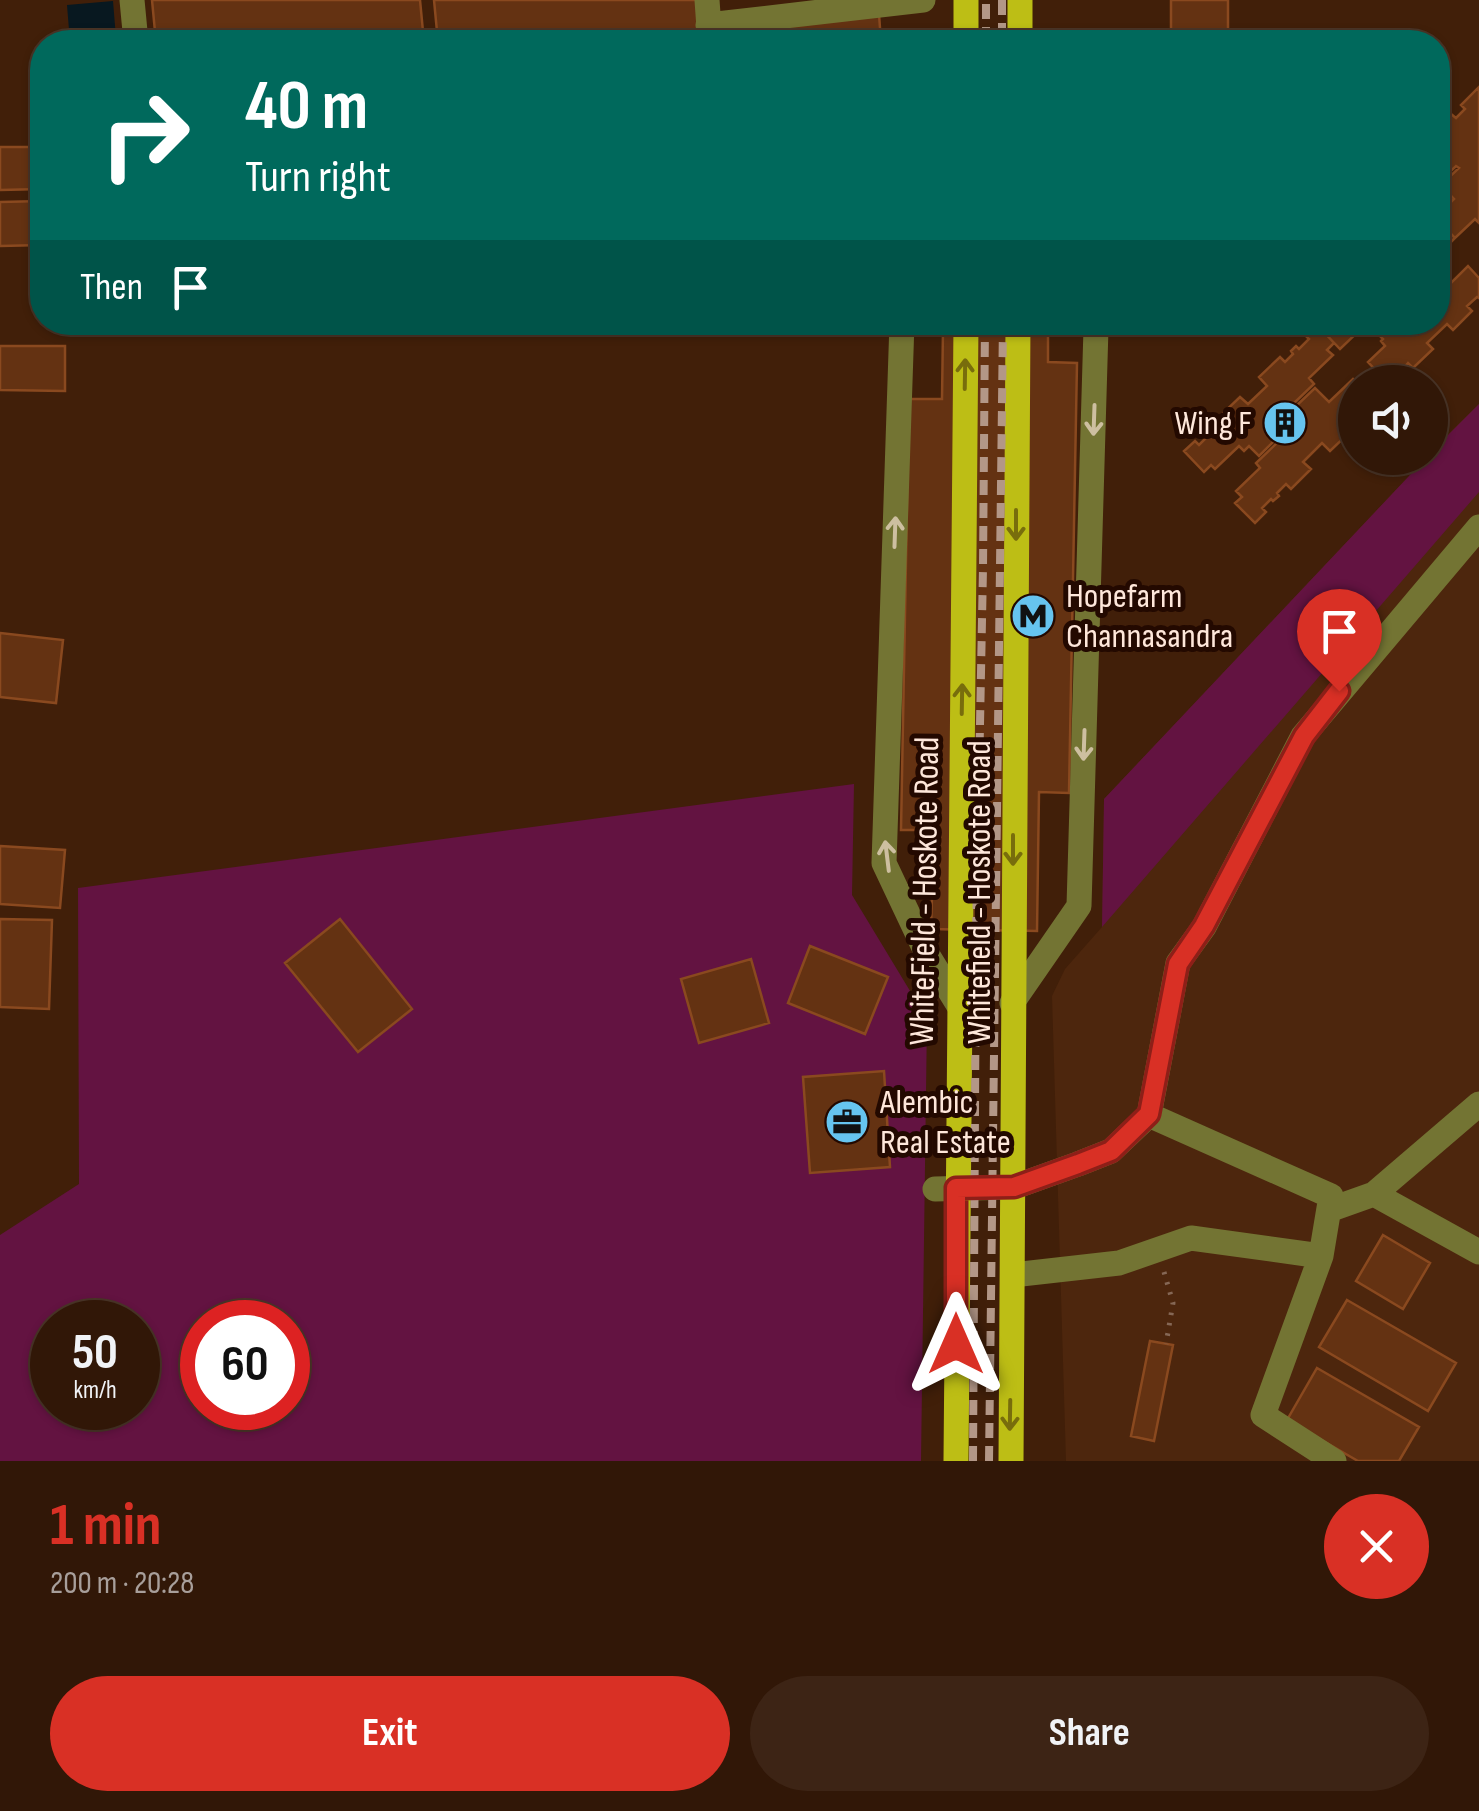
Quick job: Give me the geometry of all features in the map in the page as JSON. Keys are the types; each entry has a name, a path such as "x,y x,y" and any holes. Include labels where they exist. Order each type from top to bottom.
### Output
{"main road":[{"path":"966,0 966,30"},
{"path":"1020,0 1020,30"},
{"name":"WhiteField - Hoskote Road","path":"956,1461 946,1189 958,1006 966,335"},
{"name":"Whitefield - Hoskote Road","path":"1011,1461 1018,335"}],"street":[{"path":"132,0 135,30"},
{"path":"708,22 923,0"},
{"path":"902,335 884,864 927,954 958,1006"},
{"path":"1012,1002 1079,906 1096,335"},
{"path":"946,1189 1014,1187 1111,1151 1149,1114 1178,964 1204,926 1304,736 1479,527"},
{"path":"1329,1210 1374,1194 1479,1104"},
{"path":"1149,1114 1331,1196 1321,1256 1263,1415 1334,1461"},
{"path":"1374,1194 1479,1252"},
{"path":"1012,1275 1118,1264 1191,1238 1321,1256"}],"path":[{"path":"1158,1250 1173,1302 1166,1344"}],"shaded area":[{"path":"1479,404 1479,1461 1066,1461 1052,996 1065,969 1102,927 1104,799 1410,475 1448,475 1448,434"},
{"path":"1479,404 1479,492 1102,927 1104,799 1410,475 1448,475 1448,435"},
{"path":"854,784 852,895 927,1019 921,1461 0,1461 0,1235 79,1184 78,888"}],"water":[{"path":"113,1 115,30 69,30 67,5"}],"building":[{"path":"152,0 420,0 423,30 155,30"},
{"path":"434,0 703,0 705,30 437,30"},
{"path":"1171,0 1228,0 1228,30 1171,30"},
{"path":"879,14 880,30 726,30"},
{"path":"1479,87 1479,223 1475,219 1455,238 1450,233 1450,203 1454,199 1450,195 1450,176 1459,168 1450,172 1450,115 1456,118 1465,109 1461,105"},
{"path":"0,147 30,147 30,189 0,190"},
{"path":"30,201 30,245 0,246 0,202"},
{"path":"1468,266 1479,278 1479,298 1467,306 1472,311 1453,330 1450,327 1450,282"},
{"path":"943,335 1048,335 1048,362 1077,363 1069,793 1039,792 1037,931 931,929 934,830 901,830 909,399 942,399"},
{"name":"Wing F","path":"1305,335 1327,335 1334,343 1327,350 1333,355 1309,378 1314,384 1292,405 1294,408 1315,388 1329,402 1338,393 1338,443 1330,451 1322,443 1303,462 1311,469 1291,489 1286,484 1277,493 1279,496 1262,508 1266,512 1255,523 1235,503 1242,497 1236,491 1260,468 1256,463 1278,442 1275,440 1259,456 1249,446 1244,451 1239,446 1215,469 1211,465 1204,472 1184,451 1195,441 1199,445 1207,433 1215,430 1224,421 1220,416 1240,397 1248,404 1267,386 1259,377 1280,357 1285,362 1296,346 1299,349 1309,339"},
{"path":"1327,335 1355,335 1340,349"},
{"path":"1379,335 1435,335 1427,343 1433,349 1416,365 1371,365 1368,362 1385,346"},
{"path":"0,346 65,346 65,391 0,390"},
{"path":"0,633 63,640 56,703 0,697"},
{"path":"0,846 65,850 60,908 0,904"},
{"path":"0,919 52,920 49,1009 0,1007"},
{"path":"340,919 412,1009 358,1052 285,963"},
{"path":"810,946 888,977 865,1034 788,1003"},
{"path":"751,959 769,1023 699,1043 681,979"},
{"name":"Alembic Real Estate","path":"884,1071 890,1167 810,1173 803,1077"},
{"path":"1383,1235 1430,1263 1403,1309 1356,1281"},
{"path":"1347,1300 1456,1363 1428,1411 1319,1347"},
{"path":"1150,1341 1173,1345 1154,1441 1131,1436"},
{"path":"1317,1368 1419,1427 1399,1461 1358,1461 1287,1420"}],"railway":[{"path":"986,0 986,30"},
{"path":"1002,0 1002,30"},
{"path":"973,1461 985,335"},
{"path":"989,1461 1003,335"}],"place":[{"name":"Wing F","path":"1285,423"},
{"name":"Hopefarm Channasandra","path":"1033,616"},
{"name":"Alembic Real Estate","path":"847,1122"}],"route":[{"path":"956,1344 956,1188 1014,1187 1078,1164 1111,1151 1149,1114 1178,964 1204,926 1304,736 1339,691"}]}
